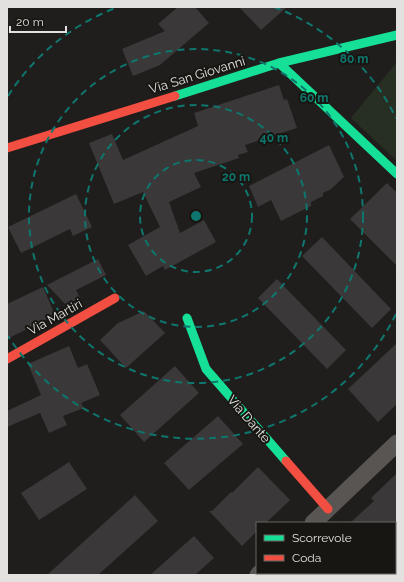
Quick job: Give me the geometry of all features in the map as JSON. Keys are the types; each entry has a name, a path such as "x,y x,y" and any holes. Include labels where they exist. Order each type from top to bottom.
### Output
{"street":[{"name":"Via San Giovanni","path":"7,148 278,63 397,35"},
{"path":"278,63 397,174"},
{"name":"Via Martiri","path":"7,359 115,298"},
{"name":"Via Dante","path":"187,318 206,369 328,509"},
{"path":"314,522 397,443"}],"green space":[{"path":"397,62 397,161 351,118"}],"building":[{"path":"178,7 195,7 209,23 160,65 133,76 122,49 165,31 158,24"},
{"path":"239,7 287,7 261,30"},
{"path":"279,85 284,100 287,99 297,128 245,145 248,152 238,155 239,158 194,173 201,187 169,202 180,233 204,220 216,242 165,270 163,266 146,276 128,245 160,227 143,192 114,204 89,143 112,134 123,160 198,126 194,113"},
{"path":"329,145 344,177 331,189 323,193 323,196 311,202 311,206 281,221 271,200 258,207 249,186"},
{"path":"387,183 397,193 397,266 350,219"},
{"path":"76,194 92,227 73,236 70,229 21,253 8,227"},
{"path":"322,237 391,309 372,328 302,256"},
{"path":"98,259 106,275 76,290 80,298 66,305 47,285"},
{"path":"277,279 346,350 327,369 258,298"},
{"path":"43,287 55,315 7,339 7,304"},
{"path":"144,311 165,333 126,368 100,340 118,323"},
{"path":"397,343 397,404 378,422 348,389"},
{"path":"69,346 78,368 87,364 100,395 81,403 84,408 63,416 67,425 49,433 40,413 7,427 7,411 41,395 28,364"},
{"path":"175,366 199,393 144,442 120,415"},
{"path":"218,416 243,444 189,490 164,463"},
{"path":"69,462 87,489 39,520 21,493"},
{"path":"258,467 290,500 267,522 256,522 256,532 242,546 209,511 212,511 231,492 232,493"},
{"path":"397,473 397,523 351,522 374,501 371,498"},
{"path":"135,495 158,521 98,575 47,575"},
{"path":"194,536 214,558 195,575 150,575"}],"traffic: fast":[{"path":"175,96 279,63 397,35"},
{"path":"279,63 397,174"},
{"path":"187,318 206,369 286,461"}],"traffic: jam":[{"path":"7,148 175,96"},
{"path":"7,359 115,298"},
{"path":"286,461 328,509"}]}
